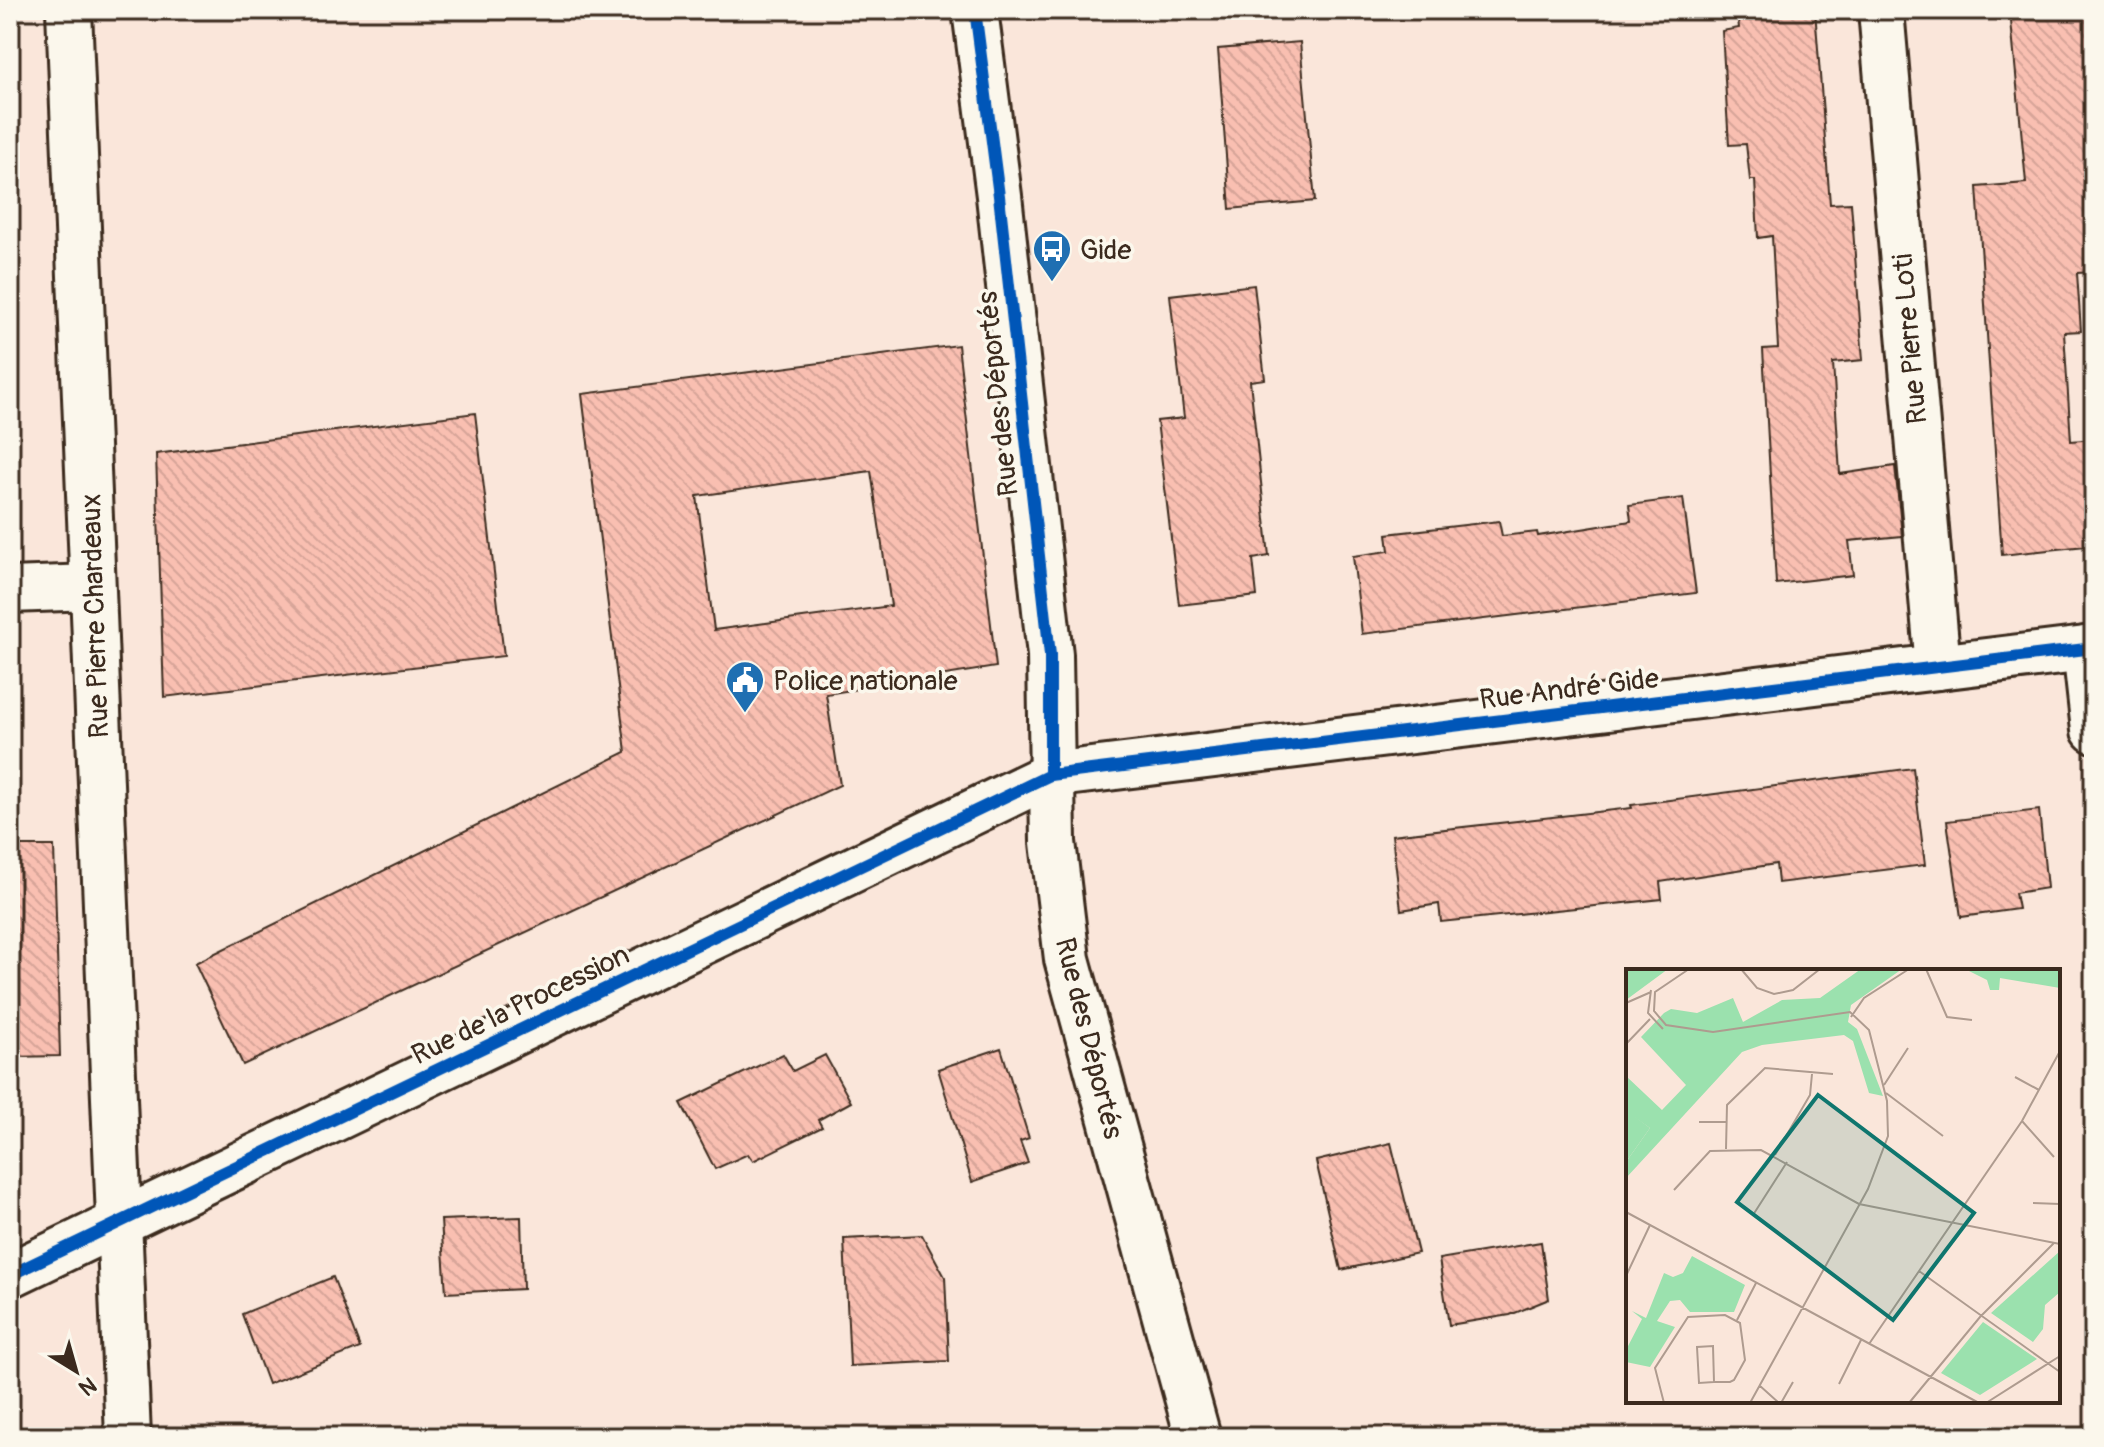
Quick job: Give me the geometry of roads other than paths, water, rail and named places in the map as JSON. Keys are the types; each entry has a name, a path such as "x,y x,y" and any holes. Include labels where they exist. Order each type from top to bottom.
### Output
{"street":[{"name":"Rue Pierre Chardeaux","path":"69,10 128,1437"},
{"name":"Rue des Déportés","path":"975,10 1050,655 1050,775 1061,922 1067,959 1198,1437"},
{"name":"Rue Pierre Loti","path":"1881,10 1938,667"},
{"path":"10,590 92,587"},
{"path":"2089,648 2094,730"},
{"name":"Rue André Gide","path":"1050,775 2089,648"},
{"name":"Rue de la Procession","path":"10,1275 1050,775"}],"place":[{"name":"Gide","path":"1052,283"},
{"name":"Police nationale","path":"745,714"}]}
